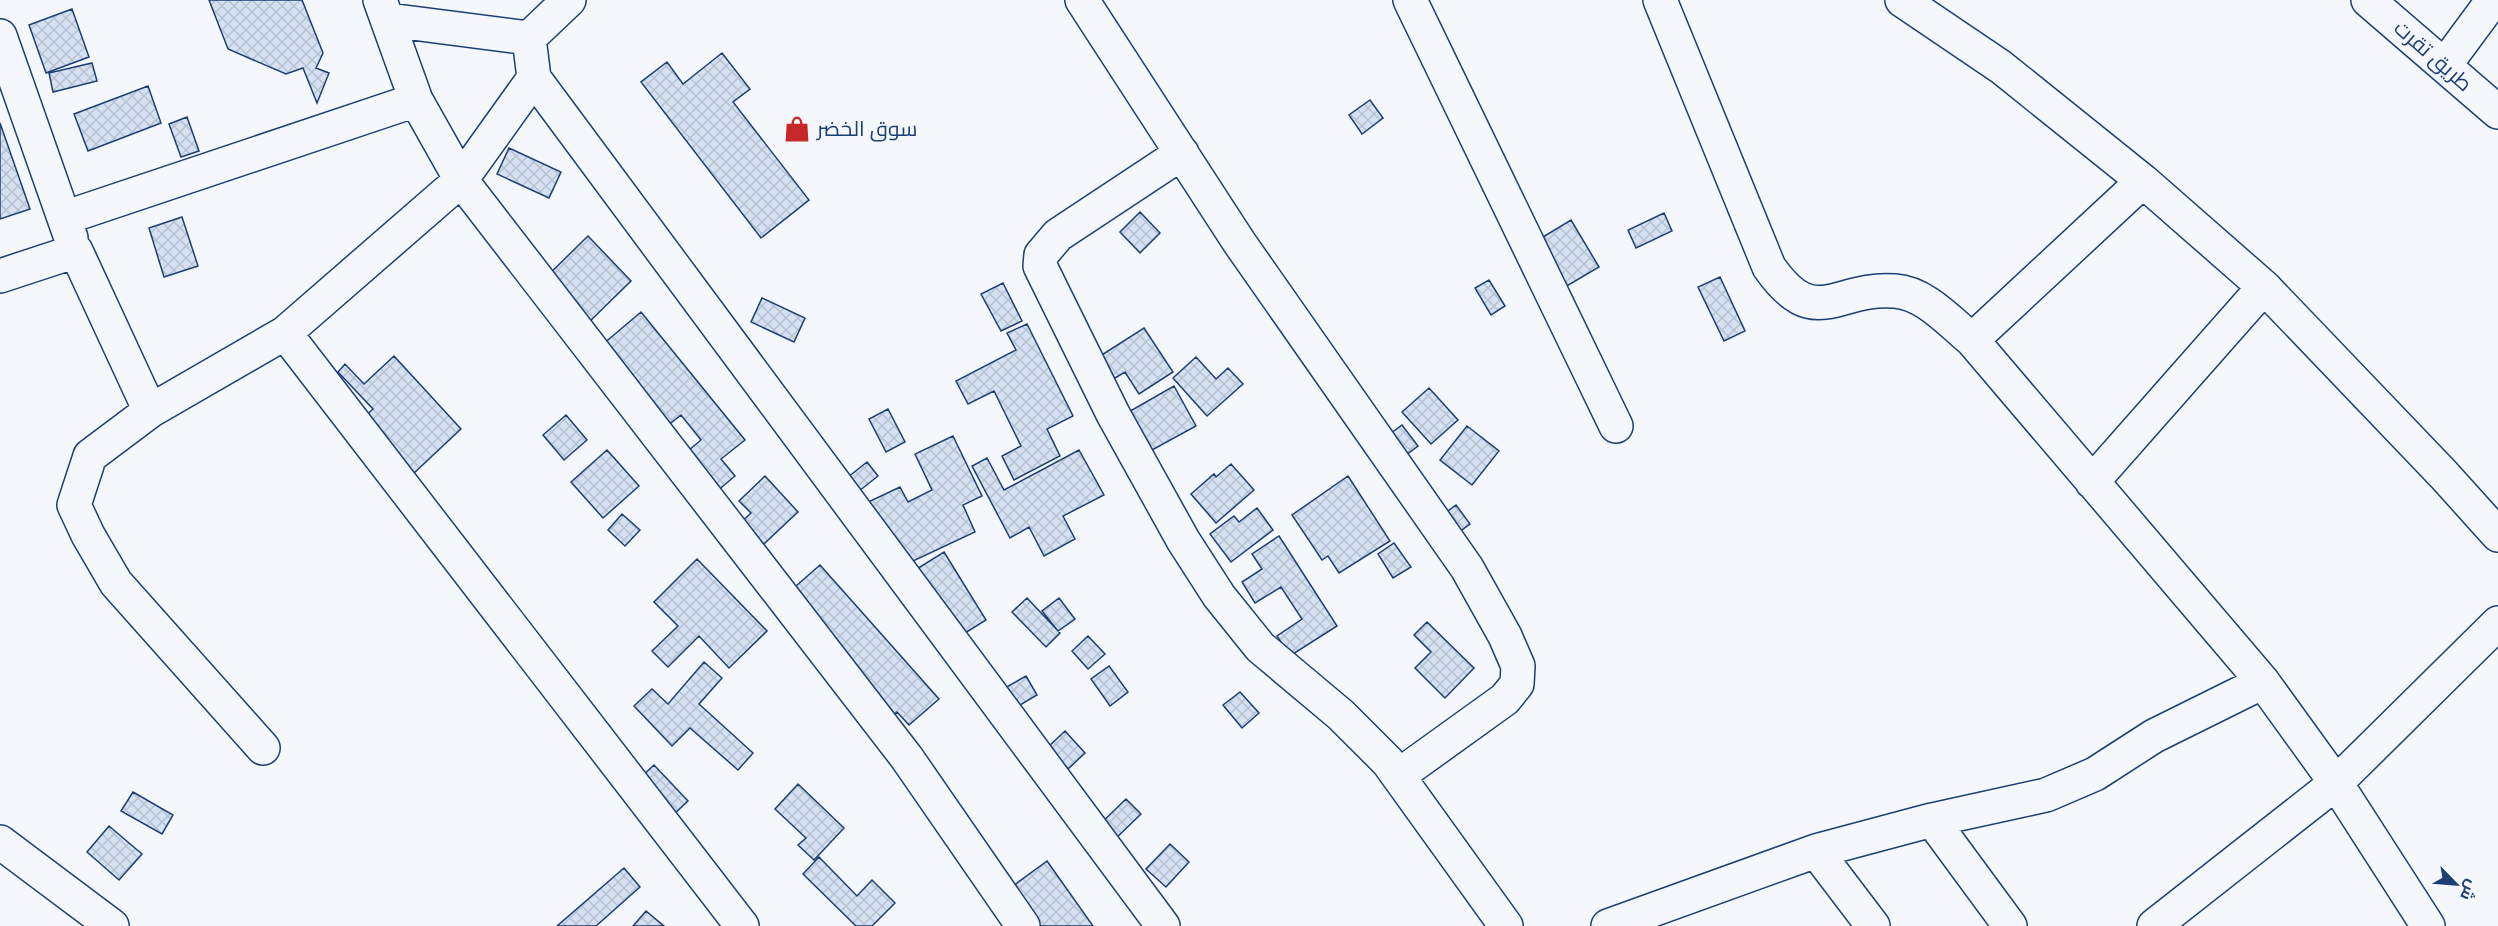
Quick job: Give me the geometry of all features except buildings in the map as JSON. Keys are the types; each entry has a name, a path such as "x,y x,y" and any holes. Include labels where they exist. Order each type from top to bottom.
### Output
{"street":[{"path":"529,38 569,0"},
{"path":"1083,0 1239,242 1467,568 1505,636 1518,666 1517,684 1505,699 1398,776"},
{"path":"1410,0 1616,426"},
{"path":"1660,0 1769,267 1783,287 1801,300 1821,304 1874,292 1896,291 1918,297 1972,340 2263,682 2336,783 2428,926"},
{"path":"1902,0 2001,67 2143,181 2264,287 2444,475 2498,536"},
{"name":"طريق تقرت","path":"2368,0 2498,112"},
{"path":"2445,64 2493,0"},
{"path":"385,10 529,38"},
{"path":"385,10 416,100 461,180 908,758 1023,926"},
{"path":"0,36 76,251 150,411"},
{"path":"529,38 534,78 1163,926"},
{"path":"263,748 116,583 88,535 74,505 90,456 150,411 285,333 461,180 534,78"},
{"path":"64,218 416,100"},
{"path":"1182,153 1058,235 1041,255 1040,266 1113,414 1183,540 1219,596 1260,647 1341,715 1388,762 1506,926"},
{"path":"1972,340 2143,181"},
{"path":"0,276 76,251"},
{"path":"2092,482 2264,287"},
{"path":"285,333 742,926"},
{"path":"2154,926 2336,783 2498,623"},
{"path":"1608,926 1816,852 1932,820 2046,795 2096,774 2154,736 2263,682"},
{"path":"1932,820 2010,926"},
{"path":"0,842 112,926"},
{"path":"1816,852 1873,926"}],"place":[{"name":"سوق الخضر","path":"797,129"}]}
